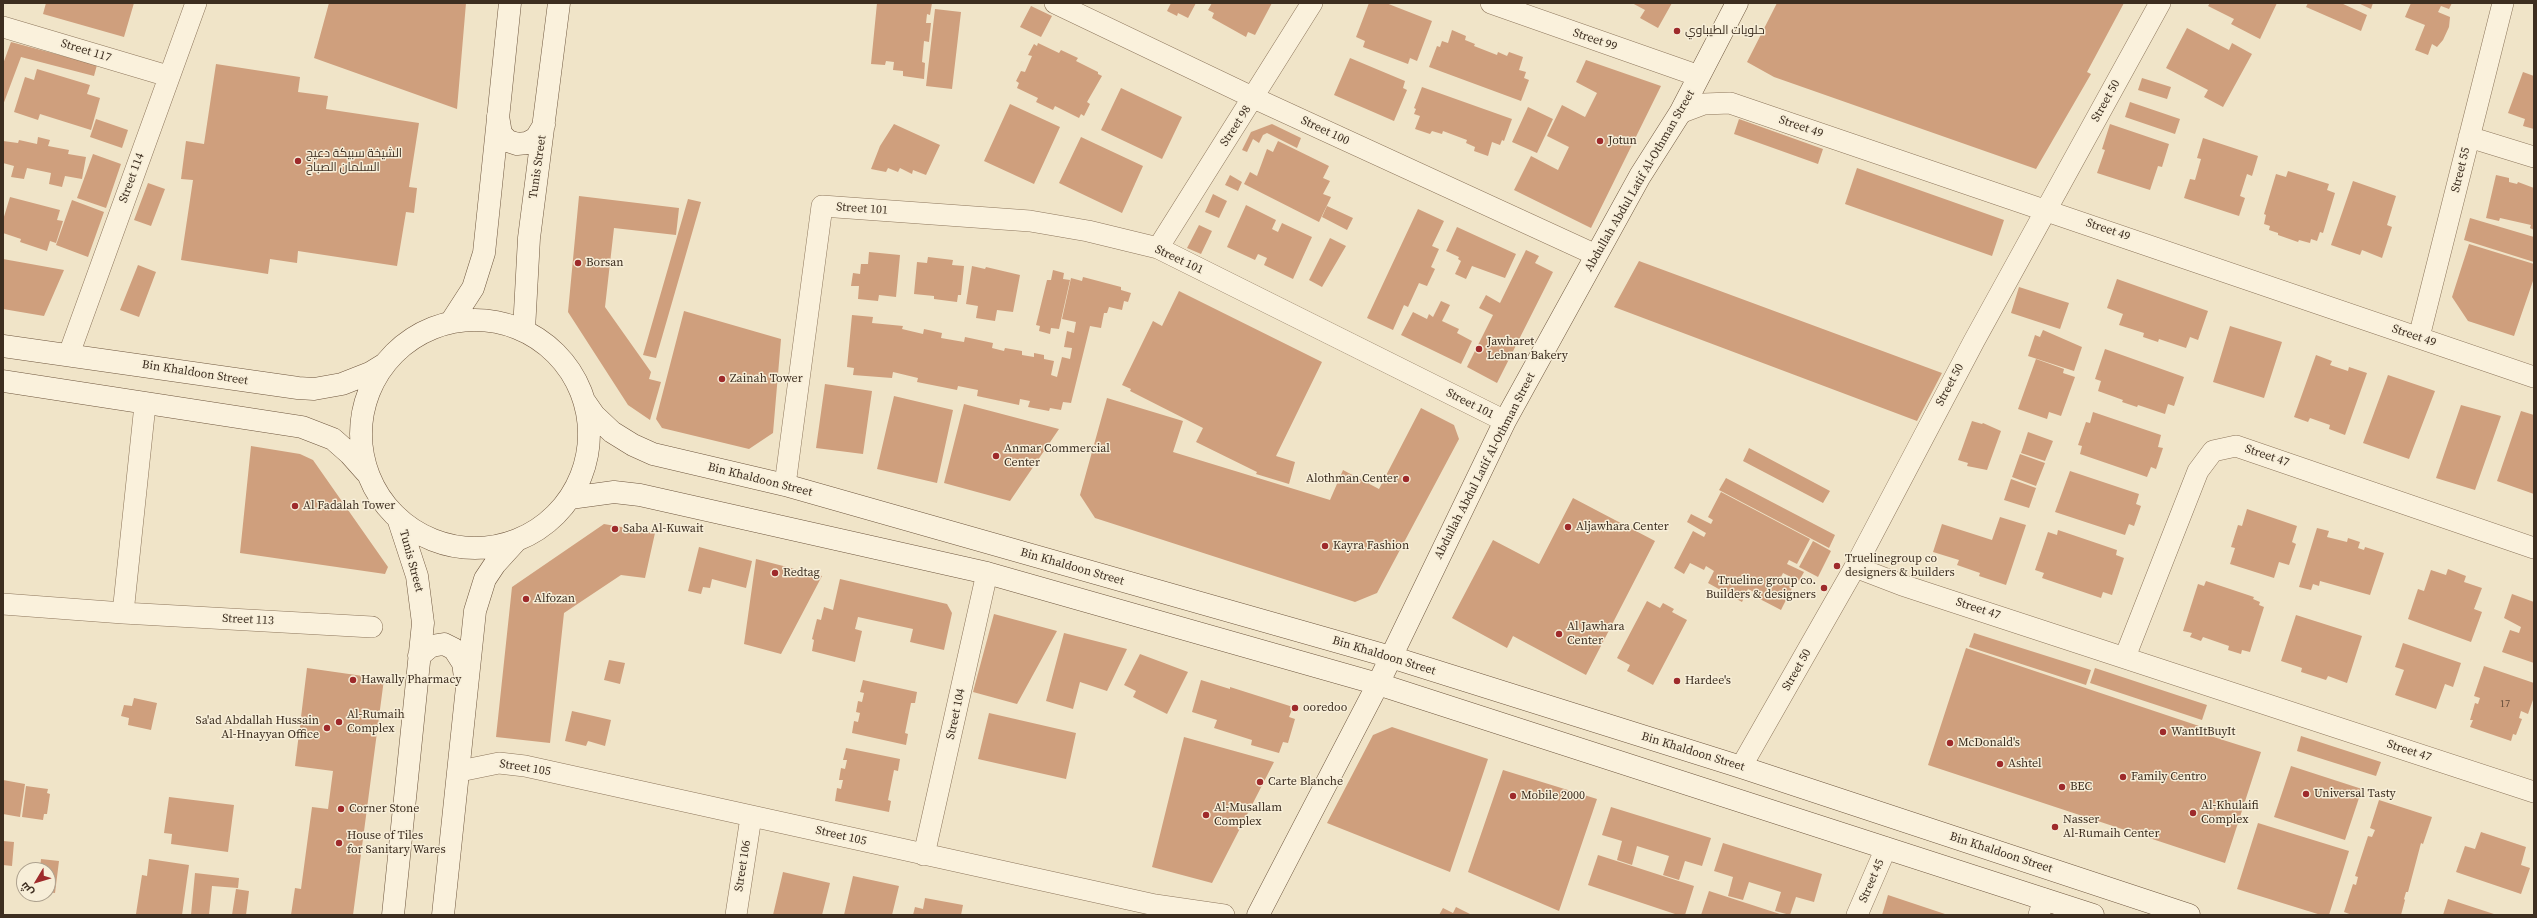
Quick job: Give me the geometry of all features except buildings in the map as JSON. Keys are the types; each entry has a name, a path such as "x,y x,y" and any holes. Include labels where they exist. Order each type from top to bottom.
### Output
{"street":[{"name":"Street 114","path":"69,354 168,76 196,3"},
{"path":"451,322 473,288 484,253 510,3"},
{"name":"Tunis Street","path":"524,330 529,238 559,3"},
{"name":"Street 100","path":"1055,3 1254,98 1596,255"},
{"name":"Street 98","path":"1158,248 1254,98 1312,3"},
{"name":"Street 99","path":"1491,3 1699,76"},
{"name":"Abdullah Abdul Latif Al-Othman Street","path":"1258,915 1378,684 1505,422 1640,176 1680,113 1737,3"},
{"name":"Street 50","path":"1741,767 1855,567 1974,341 2160,3"},
{"name":"Street 55","path":"2419,337 2503,3"},
{"name":"Street 117","path":"3,27 168,76"},
{"name":"Street 49","path":"1680,113 1704,104 1730,103 2046,209 2534,377"},
{"path":"498,107 501,134 508,141 517,144 527,143 536,138 544,126"},
{"path":"2469,137 2534,157"},
{"name":"Street 101","path":"785,484 822,206 1030,221 1088,231 1158,248 1505,422"},
{"path":"488,320 524,330 545,343 563,360 577,381 585,402 590,445 586,466 570,498 552,520 534,533 515,542 495,547 453,546 433,541 414,531 398,518 380,498 368,474 362,452 362,421 364,406 372,385 383,365 399,348 414,337 432,327 451,322 488,320"},
{"name":"Bin Khaldoon Street","path":"3,346 69,354 298,388 314,388 342,384 370,373 383,365"},
{"path":"3,381 145,405 313,430 342,447 368,474"},
{"name":"Bin Khaldoon Street","path":"585,402 594,415 612,432 633,446 654,454 785,484 1391,657 1741,767 2189,915"},
{"path":"123,614 145,405"},
{"name":"Street 47","path":"2125,657 2198,470 2213,451 2236,446 2534,548"},
{"path":"570,498 614,492 640,495 987,573 1378,684 1886,848 2042,907 2093,915"},
{"name":"Tunis Street","path":"394,915 418,656 423,623 420,597 412,556 398,518"},
{"path":"443,915 479,595 495,564 515,542"},
{"name":"Street 47","path":"1855,567 1910,587 2534,792"},
{"name":"Street 104","path":"924,855 987,573"},
{"name":"Street 113","path":"3,604 123,614 372,627"},
{"path":"418,656 431,646 444,644 454,649 463,662 467,692"},
{"name":"Street 105","path":"460,771 499,763 618,786 1155,905 1224,915"},
{"name":"Street 106","path":"736,915 751,816"},
{"name":"Street 45","path":"1857,915 1886,848"}],"place":[{"name":"حلويات الطيباوي","path":"1677,31"},
{"name":"Jotun","path":"1600,141"},
{"name":"الشيخة سبيكة دعيج السلمان الصباح","path":"298,161"},
{"name":"Borsan","path":"578,263"},
{"name":"Jawharet Lebnan Bakery","path":"1479,349"},
{"name":"Zainah Tower","path":"722,379"},
{"name":"Anmar Commercial Center","path":"996,456"},
{"name":"Alothman Center","path":"1406,479"},
{"name":"Al Fadalah Tower","path":"295,506"},
{"name":"Aljawhara Center","path":"1568,527"},
{"name":"Saba Al-Kuwait","path":"615,529"},
{"name":"Kayra Fashion","path":"1325,546"},
{"name":"Truelinegroup co designers & builders","path":"1837,566"},
{"name":"Redtag","path":"775,573"},
{"name":"Trueline group co. Builders & designers","path":"1824,588"},
{"name":"Alfozan","path":"526,599"},
{"name":"Al Jawhara Center","path":"1559,634"},
{"name":"Hawally Pharmacy","path":"353,680"},
{"name":"Hardee's","path":"1677,681"},
{"name":"ooredoo","path":"1295,708"},
{"name":"Al-Rumaih Complex","path":"339,722"},
{"name":"Sa'ad Abdallah Hussain Al-Hnayyan Office","path":"327,728"},
{"name":"WantItBuyIt","path":"2163,732"},
{"name":"McDonald's","path":"1950,743"},
{"name":"Ashtel","path":"2000,764"},
{"name":"Family Centro","path":"2123,777"},
{"name":"Carte Blanche","path":"1260,782"},
{"name":"BEC","path":"2062,787"},
{"name":"Universal Tasty","path":"2306,794"},
{"name":"Mobile 2000","path":"1513,796"},
{"name":"Corner Stone","path":"341,809"},
{"name":"Al-Khulaifi Complex","path":"2193,813"},
{"name":"Al-Musallam Complex","path":"1206,815"},
{"name":"Nasser Al-Rumaih Center","path":"2055,827"},
{"name":"House of Tiles for Sanitary Wares","path":"339,843"}]}
